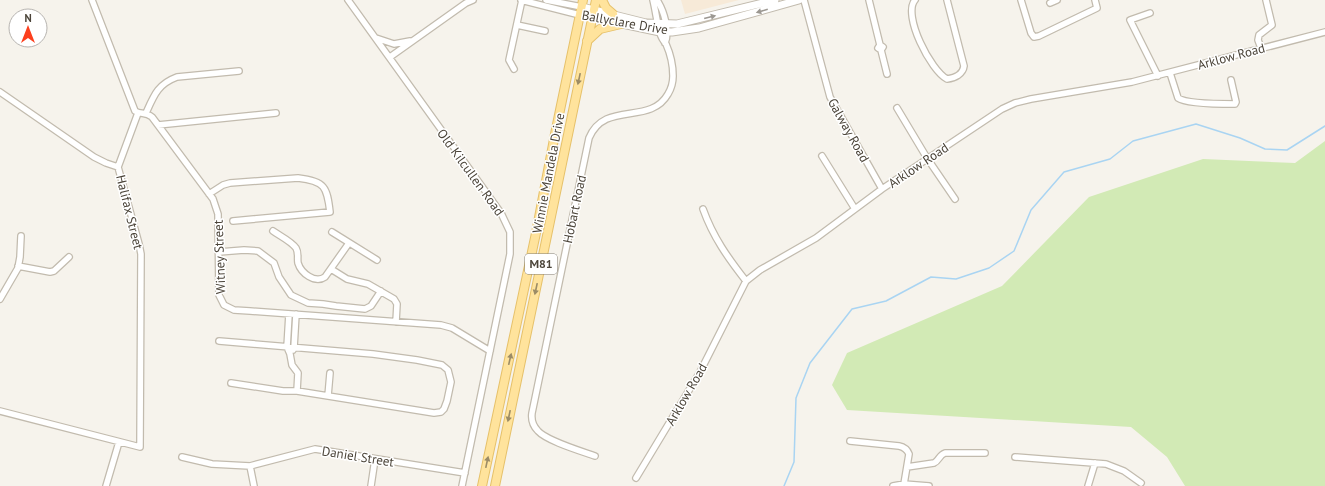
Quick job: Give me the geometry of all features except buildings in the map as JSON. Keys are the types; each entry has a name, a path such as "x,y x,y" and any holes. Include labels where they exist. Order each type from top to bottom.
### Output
{"main road":[{"name":"Winnie Mandela Drive","path":"495,486 596,0"},
{"path":"602,0 606,8 612,14"},
{"name":"Winnie Mandela Drive","path":"482,486 535,240 555,134 582,7"},
{"path":"587,41 600,29 621,24"}],"street":[{"path":"92,0 133,108 138,113 146,113 157,90 168,80 177,77 238,71"},
{"name":"Old Kilcullen Road","path":"348,0 501,213 510,232 510,254 462,486"},
{"path":"390,57 467,2 473,0"},
{"path":"514,69 509,60 521,0"},
{"name":"Ballyclare Drive","path":"521,0 582,7"},
{"name":"Ballyclare Drive","path":"546,0 582,7 593,14 621,24 662,28 699,28 799,0"},
{"name":"Hobart Road","path":"595,456 548,438 538,432 534,426 532,417 534,399 589,138 597,126 605,119 616,115 654,108 663,101 671,88 673,76 672,66 665,43 667,38 662,28 653,0"},
{"name":"Hobart Road","path":"657,0 663,12 662,28"},
{"name":"Ballyclare Drive","path":"593,14 612,14 662,28 775,0"},
{"name":"Galway Road","path":"804,0 830,97 882,189"},
{"path":"869,0 888,74"},
{"path":"915,0 912,6 912,11 920,42 932,64 947,79 959,75 964,69 964,66 947,0"},
{"path":"1021,0 1031,34 1034,37 1097,8 1095,0"},
{"path":"1050,3 1057,0"},
{"path":"1261,48 1258,40 1259,35 1271,27 1273,22 1266,0"},
{"path":"1150,13 1130,20 1158,76"},
{"path":"517,25 545,31"},
{"name":"Arklow Road","path":"636,478 700,372 746,281 760,270 816,238 882,189 1002,109 1015,103 1118,85 1158,76 1325,32"},
{"path":"375,38 394,44 413,40"},
{"path":"1170,73 1178,98 1180,100 1190,102 1235,104 1236,102 1231,80"},
{"name":"Halifax Street","path":"0,92 94,157 118,167 140,244 141,254 140,447 119,442"},
{"path":"897,108 927,158 955,199"},
{"path":"118,167 138,113"},
{"name":"Witney Street","path":"146,113 152,116 216,205 218,214 219,295 224,305 234,310 441,325 452,328 490,351"},
{"path":"158,125 276,113"},
{"path":"822,156 855,209"},
{"path":"209,194 223,185 230,183 298,178 321,185 328,194 330,212 234,221"},
{"path":"703,209 709,226 725,255 746,281"},
{"path":"273,231 296,248 298,253 298,263 304,272 316,279 322,279 331,269 349,243"},
{"path":"332,232 377,260"},
{"path":"0,299 18,266 21,236"},
{"path":"218,252 244,250 258,252 274,263 279,277 291,295 308,303 365,309 371,306 381,292"},
{"path":"18,266 50,272 54,271 69,257"},
{"path":"331,269 347,279 368,284 396,301 396,322"},
{"path":"289,314 287,348 292,365 298,373 298,391"},
{"path":"290,354 294,348 296,314"},
{"path":"219,341 395,357 442,365 450,372 451,382 444,409 441,412 434,413 298,391 283,391 231,383"},
{"path":"328,396 330,373"},
{"path":"0,411 119,442 106,486"},
{"path":"850,441 899,446 908,450 909,454 904,484"},
{"name":"Daniel Street","path":"182,457 212,464 250,466 315,449 465,473"},
{"path":"907,467 934,463 941,455 945,453 985,453"},
{"path":"1015,457 1095,463 1118,467 1141,483"},
{"path":"371,486 375,459"},
{"path":"1088,486 1095,463"},
{"path":"250,466 254,486"},
{"path":"893,486 904,484 929,486"}],"shaded area":[{"path":"681,0 739,0 685,14"}],"green space":[{"path":"1325,141 1325,486 1185,486 1167,457 1131,427 847,410 832,385 847,353 1002,286 1089,197 1203,159 1295,163"}],"waterway":[{"path":"784,486 794,462 796,398 810,363 852,309 886,301 931,277 956,279 989,268 1014,251 1031,210 1064,172 1110,159 1133,141 1196,124 1240,138 1265,149 1287,150 1325,126"}]}
